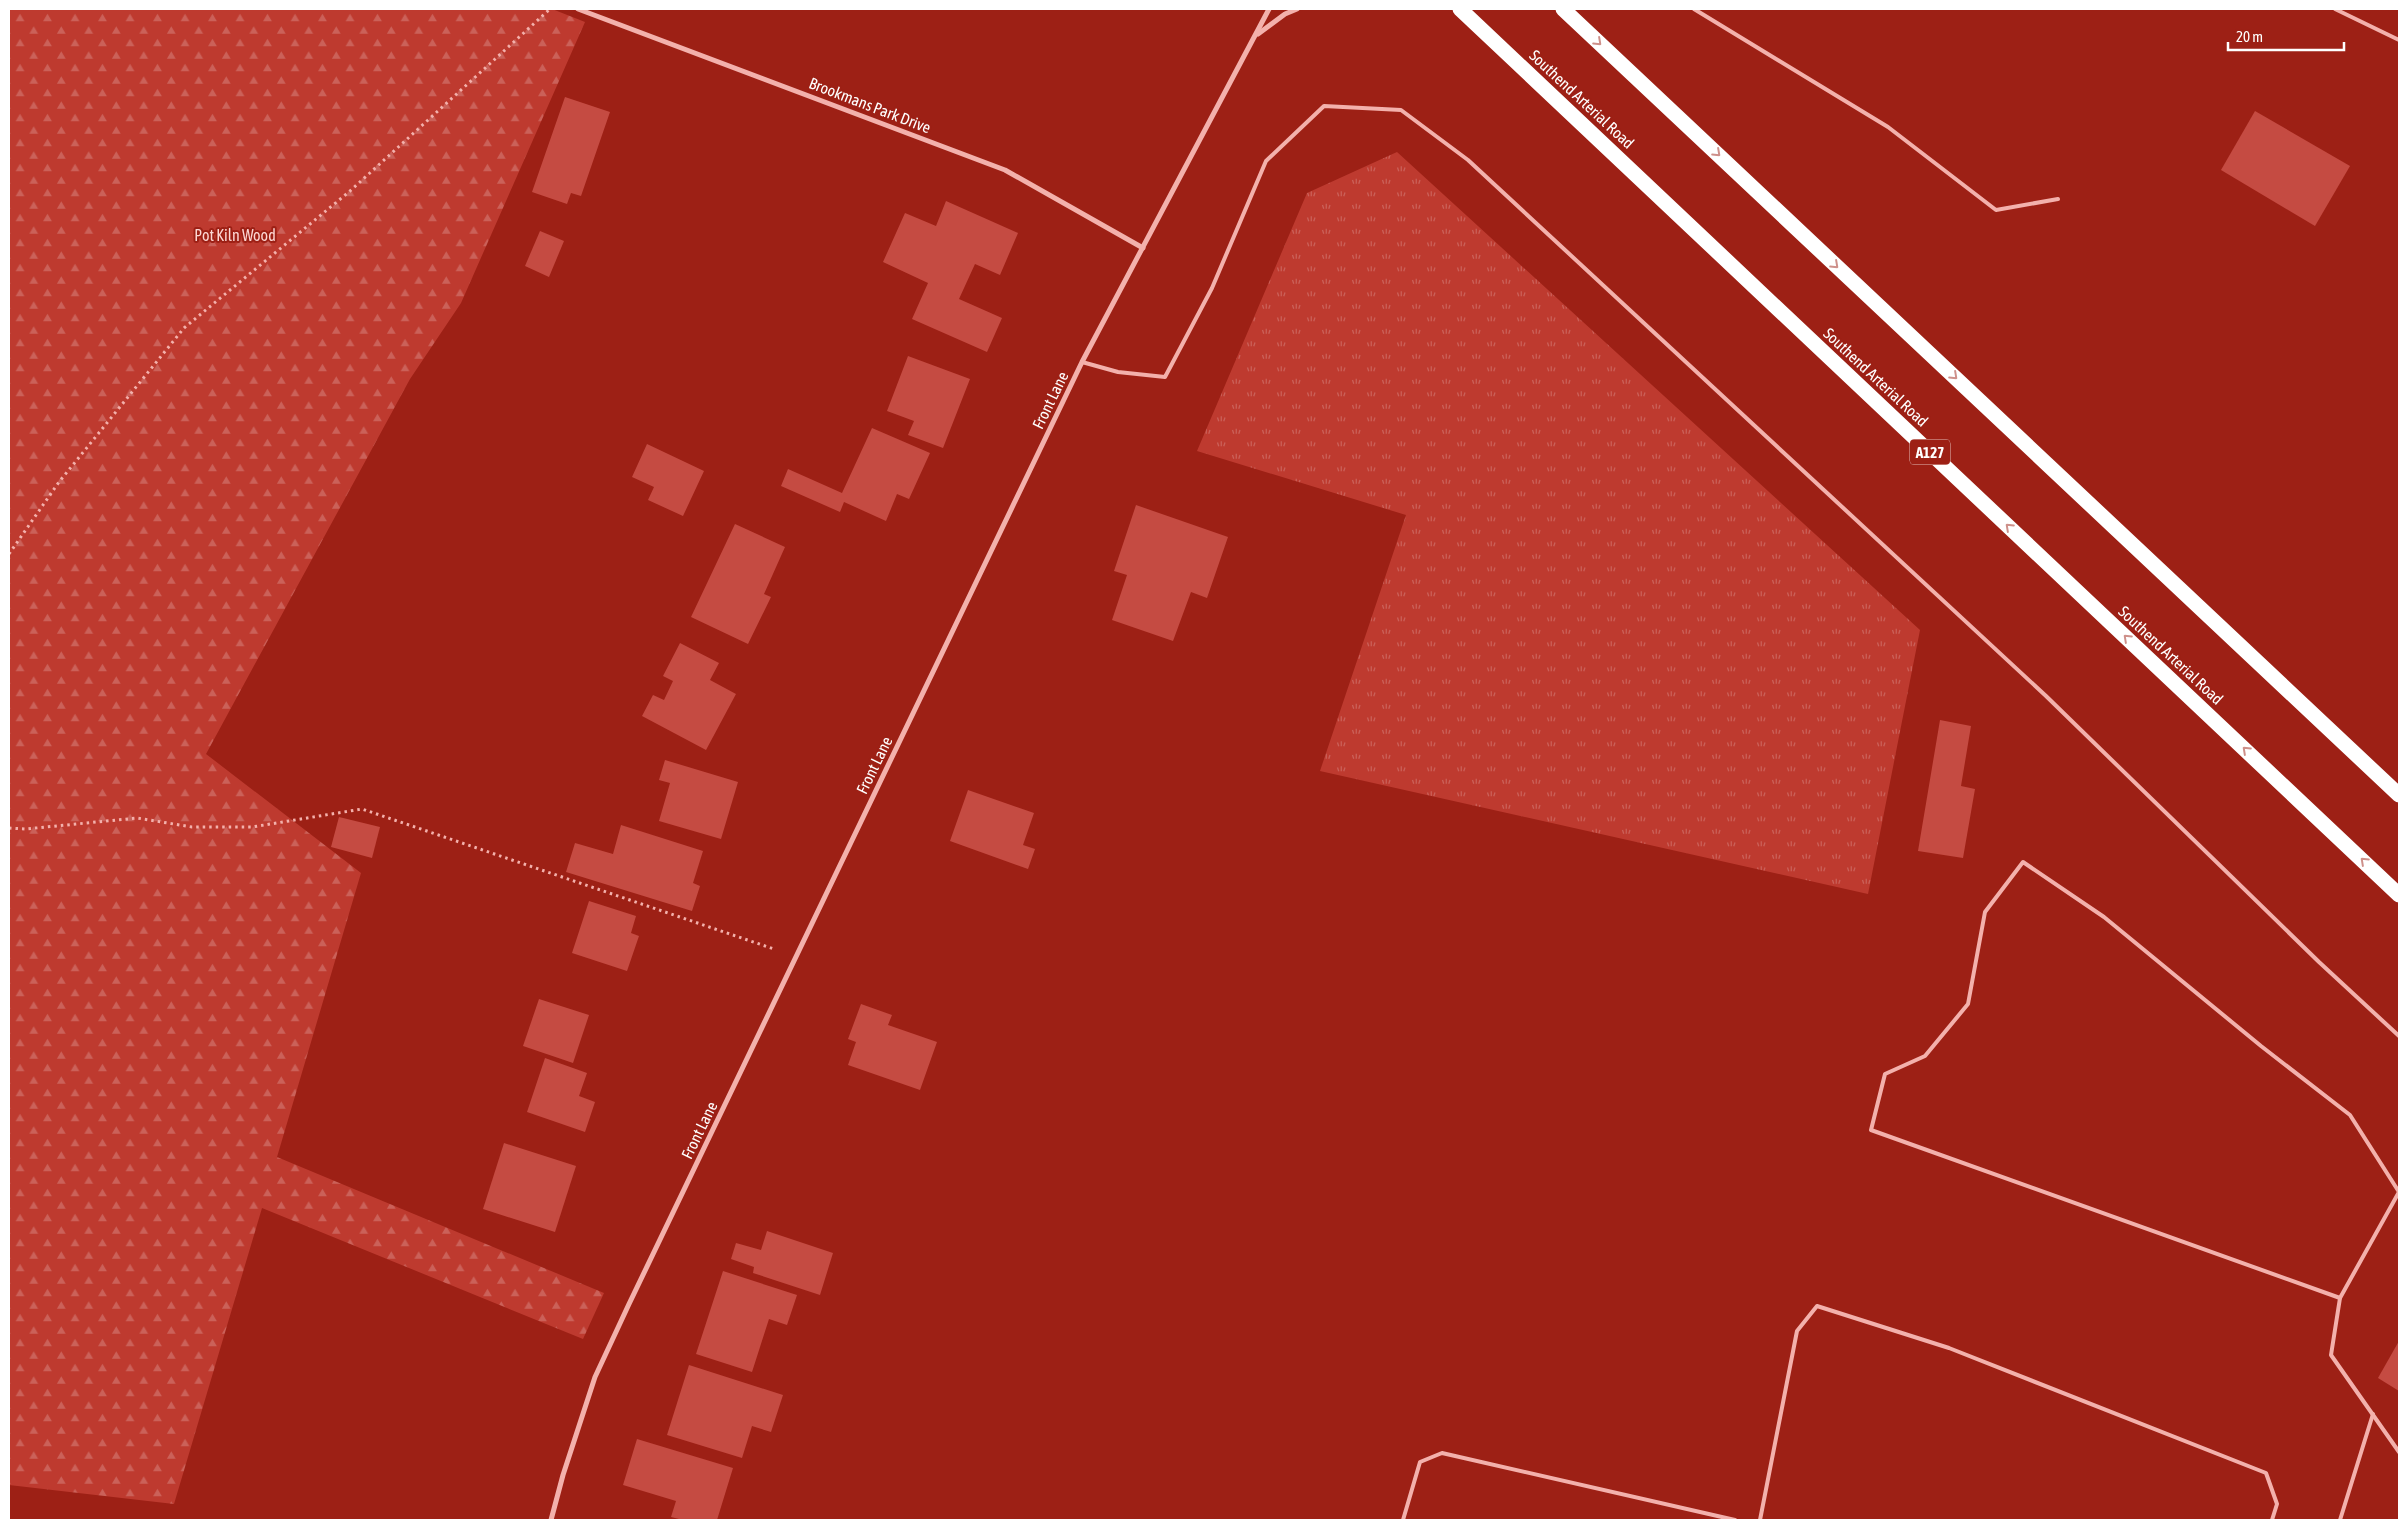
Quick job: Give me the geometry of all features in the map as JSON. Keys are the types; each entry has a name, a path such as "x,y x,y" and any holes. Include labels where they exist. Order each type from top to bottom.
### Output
{"highway":[{"path":"1563,9 2399,795"},
{"name":"Southend Arterial Road","path":"1460,10 2399,894"}],"street":[{"name":"Brookmans Park Drive","path":"578,9 1005,170 1143,248"},
{"name":"Front Lane","path":"551,1520 563,1475 595,1377 1082,362 1268,9"},
{"name":"Front Lane","path":"1255,36 1285,14 1297,9"}],"lane":[{"path":"1694,9 1888,127 1996,210 2058,199"},
{"path":"2335,9 2399,40"},
{"path":"1082,362 1118,372 1165,377 1212,288 1266,161 1324,106 1402,110 1468,160 2024,676 2319,962 2399,1036"},
{"path":"2340,1298 1871,1130 1885,1074 1925,1056 1968,1004 1985,912 2023,862 2104,917 2261,1046 2350,1116 2399,1192 2340,1298 2331,1356 2399,1452"},
{"path":"1760,1520 1797,1332 1817,1306 1949,1348 2266,1473 2277,1504 2272,1520"},
{"path":"2340,1520 2373,1414"},
{"path":"1403,1520 1420,1462 1442,1453 1735,1520"}],"path":[{"path":"9,554 59,482 184,328 350,191 550,9"},
{"path":"9,828 26,829 137,818 192,827 252,827 362,809 796,956"}],"green space":[{"name":"Pot Kiln Wood","path":"9,9 552,9 585,22 461,303 410,379 206,754 361,873 277,1157 604,1293 583,1339 262,1208 174,1504 9,1485"},
{"path":"1397,152 1920,630 1868,894 1320,771 1406,515 1197,451 1307,193"}],"building":[{"path":"565,97 610,112 581,196 571,193 567,204 532,192"},
{"path":"2255,111 2350,166 2315,226 2221,170"},
{"path":"946,201 1018,233 1000,275 975,264 959,299 1002,318 987,352 912,319 928,283 883,262 905,213 936,226"},
{"path":"540,231 564,241 549,277 525,266"},
{"path":"908,356 970,379 943,448 908,435 914,421 887,411"},
{"path":"872,428 930,453 909,499 897,494 886,521 844,502 840,512 781,486 788,469 842,493"},
{"path":"647,444 704,471 683,516 648,500 654,487 632,477"},
{"path":"1136,505 1228,537 1207,598 1191,592 1173,641 1112,620 1127,575 1114,571"},
{"path":"735,524 785,547 764,594 771,597 748,644 691,617"},
{"path":"680,643 719,663 710,680 736,694 706,750 642,716 653,695 664,700 673,681 663,676"},
{"path":"1940,720 1971,726 1961,786 1975,789 1963,858 1918,851"},
{"path":"665,760 738,782 721,839 659,821 670,783 659,780"},
{"path":"968,790 1034,813 1023,845 1035,849 1028,869 950,841"},
{"path":"339,817 380,827 372,858 331,847"},
{"path":"621,825 703,851 693,883 700,886 692,911 566,872 575,843 613,854"},
{"path":"589,901 636,916 631,933 639,936 627,971 572,953"},
{"path":"539,999 589,1015 573,1063 523,1046"},
{"path":"861,1004 892,1015 888,1025 937,1042 920,1090 848,1065 856,1042 848,1039"},
{"path":"545,1058 587,1073 579,1096 595,1102 585,1132 527,1112"},
{"path":"504,1143 576,1166 555,1232 483,1209"},
{"path":"767,1231 833,1253 820,1295 753,1273 754,1267 731,1259 736,1243 761,1250"},
{"path":"723,1271 797,1295 787,1325 769,1319 752,1372 696,1354"},
{"path":"2399,1341 2399,1391 2378,1378"},
{"path":"689,1365 783,1395 771,1432 752,1426 742,1458 667,1435"},
{"path":"637,1439 733,1468 717,1520 683,1520 671,1517 676,1501 623,1485"}]}
